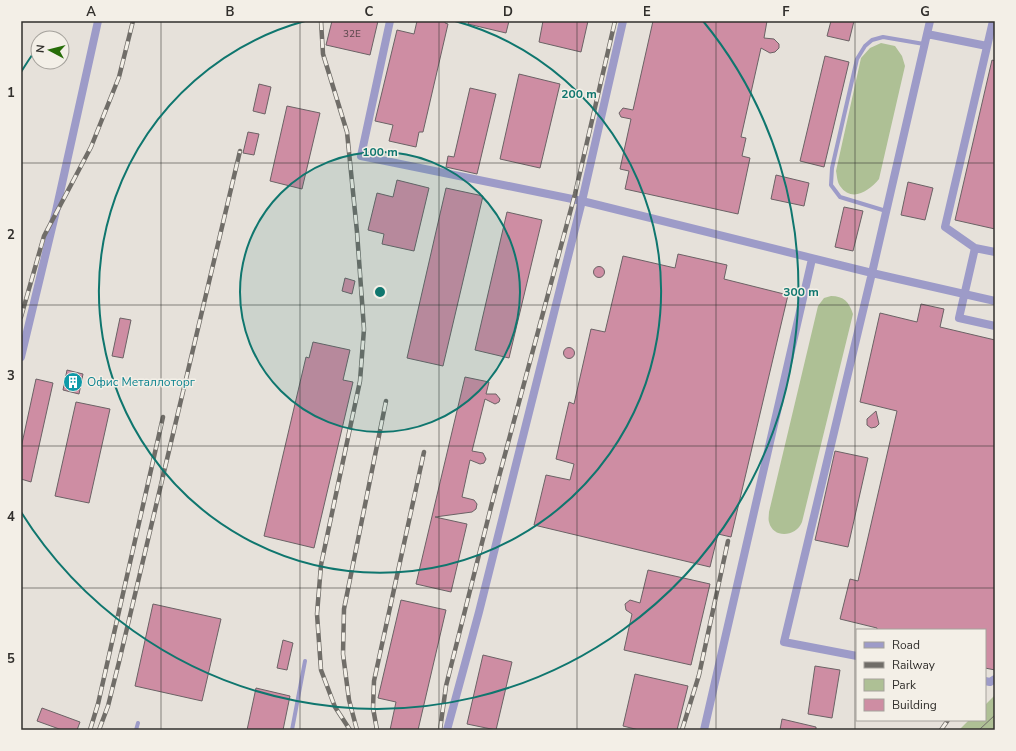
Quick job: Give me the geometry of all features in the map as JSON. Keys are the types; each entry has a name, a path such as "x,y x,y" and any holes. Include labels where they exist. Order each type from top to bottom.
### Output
{"street":[{"path":"21,357 56,211 98,21"},
{"path":"390,21 361,156 582,201 812,259 995,301"},
{"path":"447,730 479,612 582,201 623,21"},
{"path":"856,656 784,642 872,273 930,21"},
{"path":"993,21 945,227 975,248 995,252"},
{"path":"927,34 987,46"},
{"path":"975,248 959,318 995,326"},
{"path":"704,730 812,259"}],"lane":[{"path":"886,211 840,197 831,185 832,168 855,66 857,59 872,40 883,37 924,44"},
{"path":"292,730 305,661"},
{"path":"136,730 138,723"}],"green space":[{"path":"881,43 895,46 902,56 905,66 879,179 865,191 850,194 840,186 836,171 861,58 870,48"},
{"path":"836,296 845,300 850,306 853,314 802,522 795,531 785,534 780,533 771,527 769,512 818,306 824,298"},
{"path":"995,695 995,730 959,730 968,721 986,721 986,704"}],"building":[{"path":"332,21 378,21 370,55 326,45"},
{"path":"417,21 445,21 445,23 448,24 423,132 419,132 416,147 389,141 393,125 375,121 397,30 414,34"},
{"path":"469,21 509,21 506,33 468,24"},
{"path":"543,21 588,21 581,52 539,42"},
{"path":"653,21 767,21 764,38 774,39 779,44 779,48 775,52 770,53 761,48 741,137 746,138 742,156 750,158 738,214 625,189 629,171 620,169 631,119 621,117 619,113 623,108 633,110"},
{"path":"831,21 854,21 849,41 827,36"},
{"path":"825,56 849,62 824,167 800,161"},
{"path":"992,60 995,61 995,229 955,220"},
{"path":"519,74 560,84 540,168 500,159"},
{"path":"259,84 271,87 265,114 253,111"},
{"path":"470,88 496,94 477,174 446,167 448,156 454,157"},
{"path":"287,106 320,113 302,189 270,181"},
{"path":"248,132 259,134 254,155 243,153"},
{"path":"776,175 809,183 804,206 771,199"},
{"path":"397,180 429,188 414,251 382,244 384,234 368,230 377,193 393,197"},
{"path":"908,182 933,188 925,220 901,215"},
{"path":"446,188 483,196 443,366 407,358"},
{"path":"844,207 863,211 853,251 835,247"},
{"path":"507,212 542,220 509,358 475,350"},
{"path":"678,254 727,265 724,279 788,295 731,537 718,534 710,567 534,525 546,475 570,480 574,464 556,459 569,402 574,404 591,329 605,332 623,256 675,268"},
{"path":"599,266 603,268 605,272 603,276 599,278 595,276 593,272 595,268"},
{"path":"345,278 355,281 352,294 342,291"},
{"path":"921,304 944,309 940,327 995,340 995,670 986,668 986,629 877,629 840,619 850,579 858,581 897,411 860,402 880,313 917,322"},
{"path":"120,318 131,320 123,358 112,356"},
{"path":"313,342 350,350 343,380 353,382 314,548 264,536 306,357 309,358"},
{"path":"569,347 573,349 575,353 573,357 569,359 565,357 563,353 565,349"},
{"name":"Офис Металлоторг","path":"67,370 83,374 79,394 63,390"},
{"path":"465,377 489,382 486,394 496,394 500,399 499,402 495,404 485,399 472,451 483,453 486,459 484,463 480,464 470,460 462,497 474,500 477,504 476,509 472,512 435,517 467,524 451,592 416,584"},
{"path":"36,379 53,383 31,482 21,479 21,448"},
{"path":"76,402 110,409 89,503 55,496"},
{"path":"876,411 879,424 876,427 871,428 867,425 867,419"},
{"path":"835,451 868,458 848,547 815,540"},
{"path":"648,570 710,584 691,665 624,650 632,614 626,610 625,604 630,600 640,603"},
{"path":"401,600 446,610 418,730 390,730 396,702 378,698"},
{"path":"153,604 221,619 202,701 135,686"},
{"path":"283,640 293,643 287,670 277,668"},
{"path":"483,655 512,662 496,730 467,724"},
{"path":"815,666 840,670 832,718 808,714"},
{"path":"635,674 688,686 677,730 639,730 623,726"},
{"path":"256,688 290,696 283,730 247,730"},
{"path":"42,708 80,722 77,730 62,730 37,721"},
{"path":"782,719 816,727 816,730 780,730"}],"tram line":[{"path":"979,730 995,715"}],"railway":[{"path":"21,317 44,236 91,147 119,77 133,21"},
{"path":"321,21 323,54 347,132 357,232 364,329 360,381 321,565 317,614 321,670 335,707 350,730"},
{"path":"440,730 446,686 493,499 575,194 615,21"},
{"path":"99,730 108,706 119,662 240,151"},
{"path":"357,730 349,700 343,654 344,609 386,401"},
{"path":"90,730 98,704 163,417"},
{"path":"377,730 373,708 374,681 424,452"},
{"path":"682,730 699,675 728,541"},
{"path":"941,730 947,721"}],"place":[{"name":"Офис Металлоторг","path":"73,382"}]}
